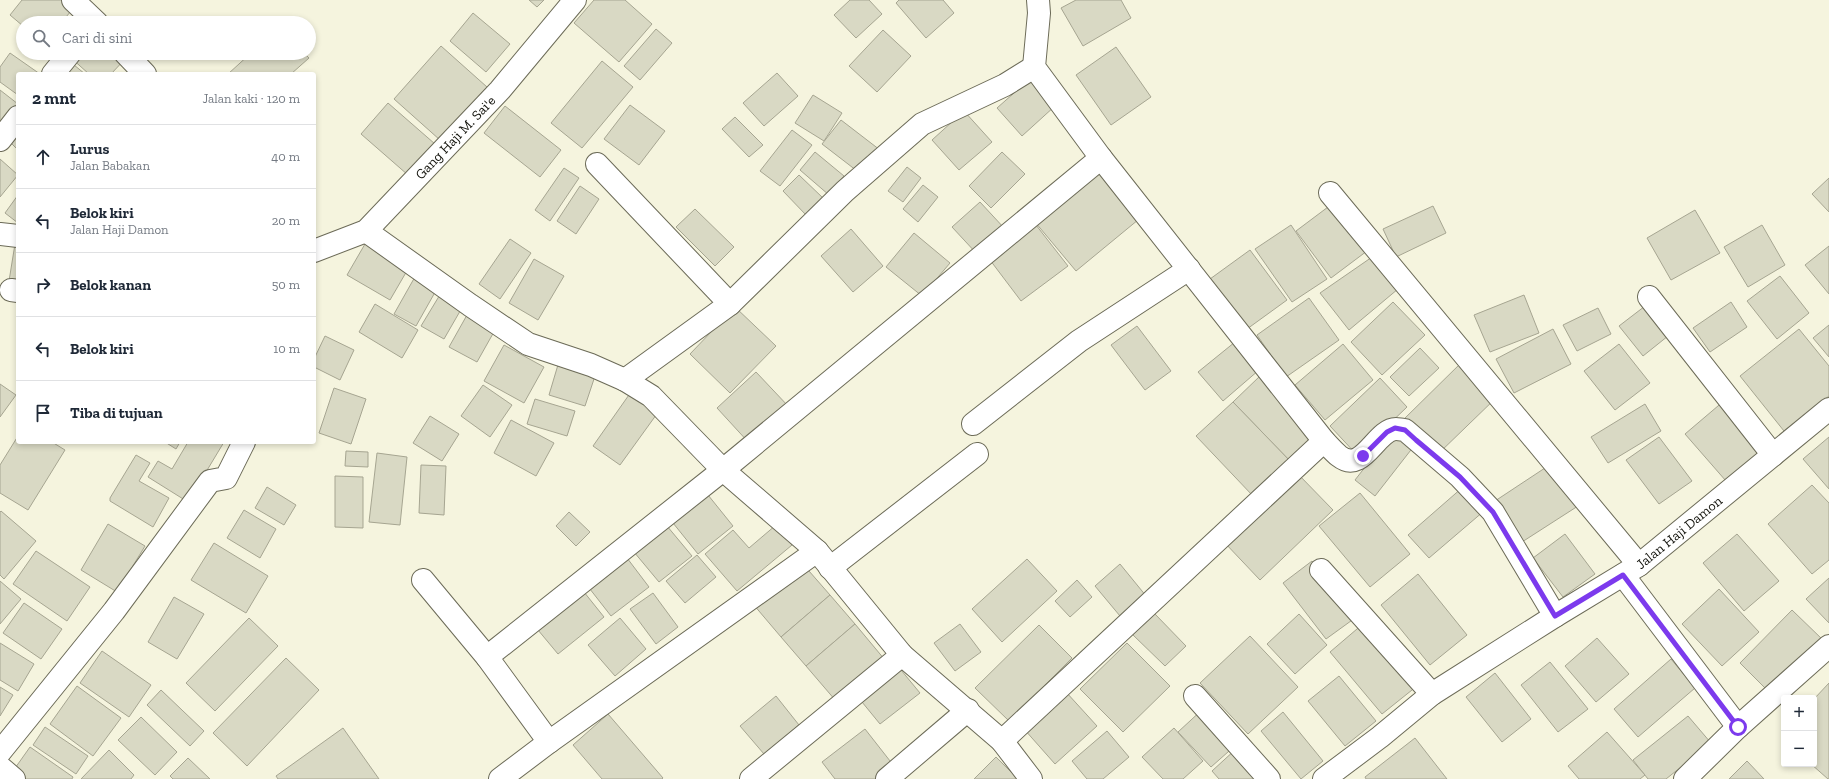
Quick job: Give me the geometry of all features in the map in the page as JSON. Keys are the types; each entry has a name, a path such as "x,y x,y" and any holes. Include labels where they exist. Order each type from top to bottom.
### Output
{"street":[{"path":"73,0 89,16"},
{"name":"Gang Haji M. Sai'e","path":"316,250 366,231 500,90 575,0"},
{"path":"1038,0 1039,13 1034,67 1101,158 1324,440 1346,460 1355,460 1363,456 1387,432 1395,428 1405,430 1460,477 1493,512 1555,616"},
{"path":"55,72 64,60"},
{"path":"132,60 143,72"},
{"path":"625,380 730,304 845,191 922,124 1005,85 1034,67"},
{"path":"0,140 16,120"},
{"path":"487,657 723,470 1101,158"},
{"path":"596,164 730,304"},
{"path":"1330,193 1631,570 1738,727"},
{"path":"366,231 528,344 591,365 625,380 651,396 723,470 817,551 902,655 968,710 1002,741 1031,779"},
{"path":"0,234 16,236"},
{"path":"973,424 1079,341 1189,269"},
{"path":"1649,297 1773,454"},
{"name":"Jalan Haji Damon","path":"1324,779 1380,737 1432,694 1631,570 1829,409"},
{"path":"1002,741 1324,440"},
{"path":"0,752 114,611 210,481 226,478 243,444"},
{"path":"830,568 977,454"},
{"path":"500,779 549,742 817,551"},
{"path":"1321,570 1432,694"},
{"path":"423,580 487,657 549,742"},
{"path":"1685,779 1738,727 1829,646"},
{"path":"751,779 902,655"},
{"path":"1195,696 1269,779"},
{"path":"887,779 968,710"},
{"path":"0,767 14,779"}],"building":[{"path":"22,0 70,0 76,5 67,16 16,16 16,20 10,15"},
{"path":"529,0 544,0 537,7"},
{"path":"594,0 625,0 652,24 619,62 574,23"},
{"path":"850,0 869,0 882,14 856,38 834,15"},
{"path":"899,0 943,0 954,13 926,38 896,3"},
{"path":"1076,0 1121,0 1131,18 1083,46 1061,8"},
{"path":"473,13 510,44 486,72 450,41"},
{"path":"656,29 672,43 640,80 624,66"},
{"path":"883,30 911,56 877,92 849,66"},
{"path":"441,46 487,87 440,140 394,99"},
{"path":"1116,47 1151,97 1111,125 1076,75"},
{"path":"10,53 16,57 16,60 20,60 37,72 16,72 16,94 0,82 0,67"},
{"path":"68,60 83,72 58,72"},
{"path":"73,60 124,60 113,72 87,72"},
{"path":"243,60 307,60 293,72 230,72"},
{"path":"602,61 633,87 582,148 551,123"},
{"path":"777,73 798,96 764,126 743,103"},
{"path":"1031,78 1055,106 1022,136 997,108"},
{"path":"0,90 16,102 16,112 0,132"},
{"path":"813,95 842,113 824,141 795,123"},
{"path":"388,103 435,144 408,175 361,134"},
{"path":"630,105 665,131 639,165 604,139"},
{"path":"505,106 561,150 540,177 484,133"},
{"path":"964,111 992,142 959,170 932,140"},
{"path":"735,117 763,145 749,157 722,129"},
{"path":"841,120 880,150 861,174 822,144"},
{"path":"16,130 16,148 7,139"},
{"path":"792,130 812,145 780,186 760,171"},
{"path":"815,152 844,176 829,195 800,170"},
{"path":"1002,152 1025,174 991,208 969,186"},
{"path":"0,159 16,173 16,177 0,197"},
{"path":"1103,166 1144,215 1076,271 1035,222"},
{"path":"907,167 921,178 903,202 888,191"},
{"path":"564,168 579,178 550,221 535,210"},
{"path":"799,175 823,198 806,215 783,191"},
{"path":"1829,178 1829,212 1812,194"},
{"path":"923,185 938,197 918,222 903,209"},
{"path":"580,186 599,199 576,234 557,221"},
{"path":"16,198 16,221 5,213"},
{"path":"1336,201 1371,248 1331,278 1296,231"},
{"path":"980,202 1005,229 977,254 952,227"},
{"path":"1433,206 1446,233 1396,257 1383,229"},
{"path":"695,209 734,247 715,266 676,227"},
{"path":"1695,210 1720,253 1671,280 1647,238"},
{"path":"1036,225 1068,266 1021,301 990,260"},
{"path":"1291,225 1327,279 1292,302 1255,249"},
{"path":"1762,225 1785,265 1748,287 1724,247"},
{"path":"851,229 883,266 853,292 821,256"},
{"path":"914,233 950,263 922,296 886,267"},
{"path":"510,239 531,253 500,299 479,284"},
{"path":"15,244 16,283 9,281"},
{"path":"365,244 408,269 390,300 347,275"},
{"path":"1829,246 1829,294 1805,265"},
{"path":"1250,250 1287,300 1247,329 1210,279"},
{"path":"1375,255 1398,289 1349,330 1320,293"},
{"path":"534,259 564,276 538,320 509,303"},
{"path":"416,275 438,287 416,326 394,314"},
{"path":"1780,276 1809,313 1777,339 1747,301"},
{"path":"441,293 463,306 444,339 421,326"},
{"path":"1524,295 1539,333 1490,352 1474,315"},
{"path":"1309,298 1339,340 1286,377 1257,335"},
{"path":"1393,302 1425,335 1382,375 1351,342"},
{"path":"1731,302 1747,327 1710,352 1693,328"},
{"path":"1649,303 1673,332 1643,356 1619,326"},
{"path":"375,304 418,330 402,358 359,332"},
{"path":"735,307 776,346 730,393 690,354"},
{"path":"1598,308 1611,334 1577,351 1563,325"},
{"path":"467,315 495,330 477,362 449,347"},
{"path":"1829,325 1829,357 1813,338"},
{"path":"1137,326 1171,371 1145,390 1111,345"},
{"path":"1553,329 1571,364 1514,393 1496,359"},
{"path":"1799,329 1829,366 1829,396 1784,431 1740,376"},
{"path":"325,336 354,350 340,380 316,368 316,355"},
{"path":"1235,342 1259,370 1223,401 1198,372"},
{"path":"1343,344 1373,380 1325,420 1295,385"},
{"path":"1619,344 1650,383 1615,410 1584,371"},
{"path":"504,345 544,367 524,403 484,381"},
{"path":"1420,348 1439,368 1409,396 1390,377"},
{"path":"560,358 597,370 585,406 549,395"},
{"path":"1463,361 1498,396 1437,455 1402,421"},
{"path":"756,372 789,407 750,444 717,408"},
{"path":"1260,376 1317,436 1290,461 1233,402"},
{"path":"1380,378 1407,407 1357,455 1330,426"},
{"path":"0,384 16,395 0,417"},
{"path":"483,385 512,405 490,437 461,416"},
{"path":"334,388 366,399 351,444 319,433"},
{"path":"631,392 659,411 620,465 593,446"},
{"path":"535,399 575,411 567,436 527,424"},
{"path":"1725,400 1766,447 1726,481 1685,434"},
{"path":"1233,402 1290,461 1253,496 1196,436"},
{"path":"1645,404 1661,431 1608,463 1591,437"},
{"path":"430,416 459,434 442,461 413,443"},
{"path":"511,420 554,443 536,476 494,453"},
{"path":"1394,430 1414,446 1375,496 1355,480"},
{"path":"1659,437 1692,481 1659,504 1626,460"},
{"path":"1829,437 1829,489 1803,459"},
{"path":"16,439 16,444 55,444 65,450 28,510 0,493 0,465"},
{"path":"168,444 179,444 176,449"},
{"path":"187,444 223,444 188,502 148,477 158,461 172,469"},
{"path":"346,451 368,452 368,467 345,466"},
{"path":"377,453 407,457 400,525 369,522"},
{"path":"136,455 150,463 139,481 169,498 153,527 110,501 110,498"},
{"path":"1551,464 1578,506 1522,542 1495,501"},
{"path":"421,465 446,466 444,515 419,513"},
{"path":"1297,473 1333,510 1260,580 1224,542"},
{"path":"335,476 363,477 363,528 335,527"},
{"path":"1812,485 1829,503 1829,560 1812,574 1768,524"},
{"path":"267,487 296,505 284,525 255,508"},
{"path":"1463,487 1484,511 1429,558 1408,535"},
{"path":"704,490 733,526 698,554 669,518"},
{"path":"1360,493 1410,554 1370,587 1319,526"},
{"path":"244,510 276,529 260,558 227,538"},
{"path":"1,511 36,541 4,579 0,575"},
{"path":"569,512 590,532 576,546 556,526"},
{"path":"108,524 145,546 117,592 81,570"},
{"path":"776,525 792,545 737,591 705,554 733,530 749,548"},
{"path":"667,526 692,556 659,582 634,552"},
{"path":"1565,534 1595,574 1563,597 1533,558"},
{"path":"1737,534 1779,581 1744,611 1703,563"},
{"path":"214,543 268,576 246,613 191,580"},
{"path":"36,551 90,587 67,621 13,584"},
{"path":"624,554 649,587 611,616 586,584"},
{"path":"697,555 716,577 685,603 666,581"},
{"path":"1027,559 1057,591 1002,642 972,609"},
{"path":"1312,561 1355,618 1326,639 1283,583"},
{"path":"802,563 830,595 781,637 753,604"},
{"path":"1120,564 1151,602 1125,622 1095,586"},
{"path":"1418,574 1467,635 1430,665 1381,605"},
{"path":"1829,578 1829,623 1806,599"},
{"path":"1077,580 1092,597 1070,617 1055,601"},
{"path":"0,581 21,599 0,624"},
{"path":"580,587 604,617 558,654 533,624"},
{"path":"1719,589 1759,632 1722,666 1682,624"},
{"path":"653,593 678,627 656,644 630,609"},
{"path":"830,595 855,624 806,666 781,637"},
{"path":"174,597 204,614 177,659 148,642"},
{"path":"24,603 62,629 41,659 3,633"},
{"path":"1792,610 1823,640 1771,694 1740,663"},
{"path":"1154,613 1186,646 1165,666 1132,634"},
{"path":"1299,614 1327,645 1295,674 1267,644"},
{"path":"249,618 278,646 215,711 186,683"},
{"path":"620,618 646,649 615,676 588,645"},
{"path":"1364,623 1417,686 1382,714 1330,652"},
{"path":"855,624 885,660 836,701 806,666"},
{"path":"960,624 981,652 955,671 934,643"},
{"path":"1039,625 1072,658 1009,721 975,688"},
{"path":"1250,636 1298,687 1248,734 1200,683"},
{"path":"1597,638 1629,674 1596,702 1565,666"},
{"path":"0,643 34,664 18,691 0,680"},
{"path":"1127,643 1170,686 1123,732 1080,689"},
{"path":"102,651 151,685 129,717 80,683"},
{"path":"286,658 319,690 247,766 213,733"},
{"path":"1671,659 1695,688 1638,737 1614,709"},
{"path":"1550,662 1588,709 1558,732 1521,685"},
{"path":"901,670 920,693 880,724 862,702"},
{"path":"1495,673 1531,719 1502,742 1466,697"},
{"path":"1339,676 1376,721 1345,746 1308,701"},
{"path":"1829,683 1829,779 1814,767 1817,767 1817,696"},
{"path":"77,686 121,718 93,756 50,724"},
{"path":"0,687 13,695 0,716"},
{"path":"161,690 204,731 190,746 147,705"},
{"path":"1066,692 1097,726 1055,764 1024,729"},
{"path":"776,696 799,725 764,754 740,726"},
{"path":"1204,708 1237,744 1211,767 1178,732"},
{"path":"1283,712 1323,761 1301,779 1261,731"},
{"path":"608,714 663,778 662,779 602,779 573,745"},
{"path":"1688,716 1711,743 1666,779 1648,779 1633,760"},
{"path":"141,717 177,752 155,775 118,740"},
{"path":"45,727 88,756 76,774 33,745"},
{"path":"343,728 379,779 278,779 276,776"},
{"path":"1174,728 1203,761 1183,779 1163,779 1142,757"},
{"path":"865,729 894,766 877,779 835,779 822,762"},
{"path":"1107,731 1129,757 1103,779 1087,779 1072,761"},
{"path":"1607,732 1645,775 1640,779 1579,779 1568,766"},
{"path":"1415,738 1447,779 1366,779 1365,777"},
{"path":"30,747 73,777 72,779 25,779 13,771"},
{"path":"1236,749 1262,779 1219,779 1212,771"},
{"path":"109,750 134,775 131,779 81,779"},
{"path":"996,757 1018,779 974,779"},
{"path":"188,758 210,779 173,779 170,776"},
{"path":"1747,761 1764,779 1729,779"}],"route":[{"path":"1363,456 1387,432 1395,428 1405,430 1460,477 1493,512 1555,616 1623,575 1738,727"}]}
